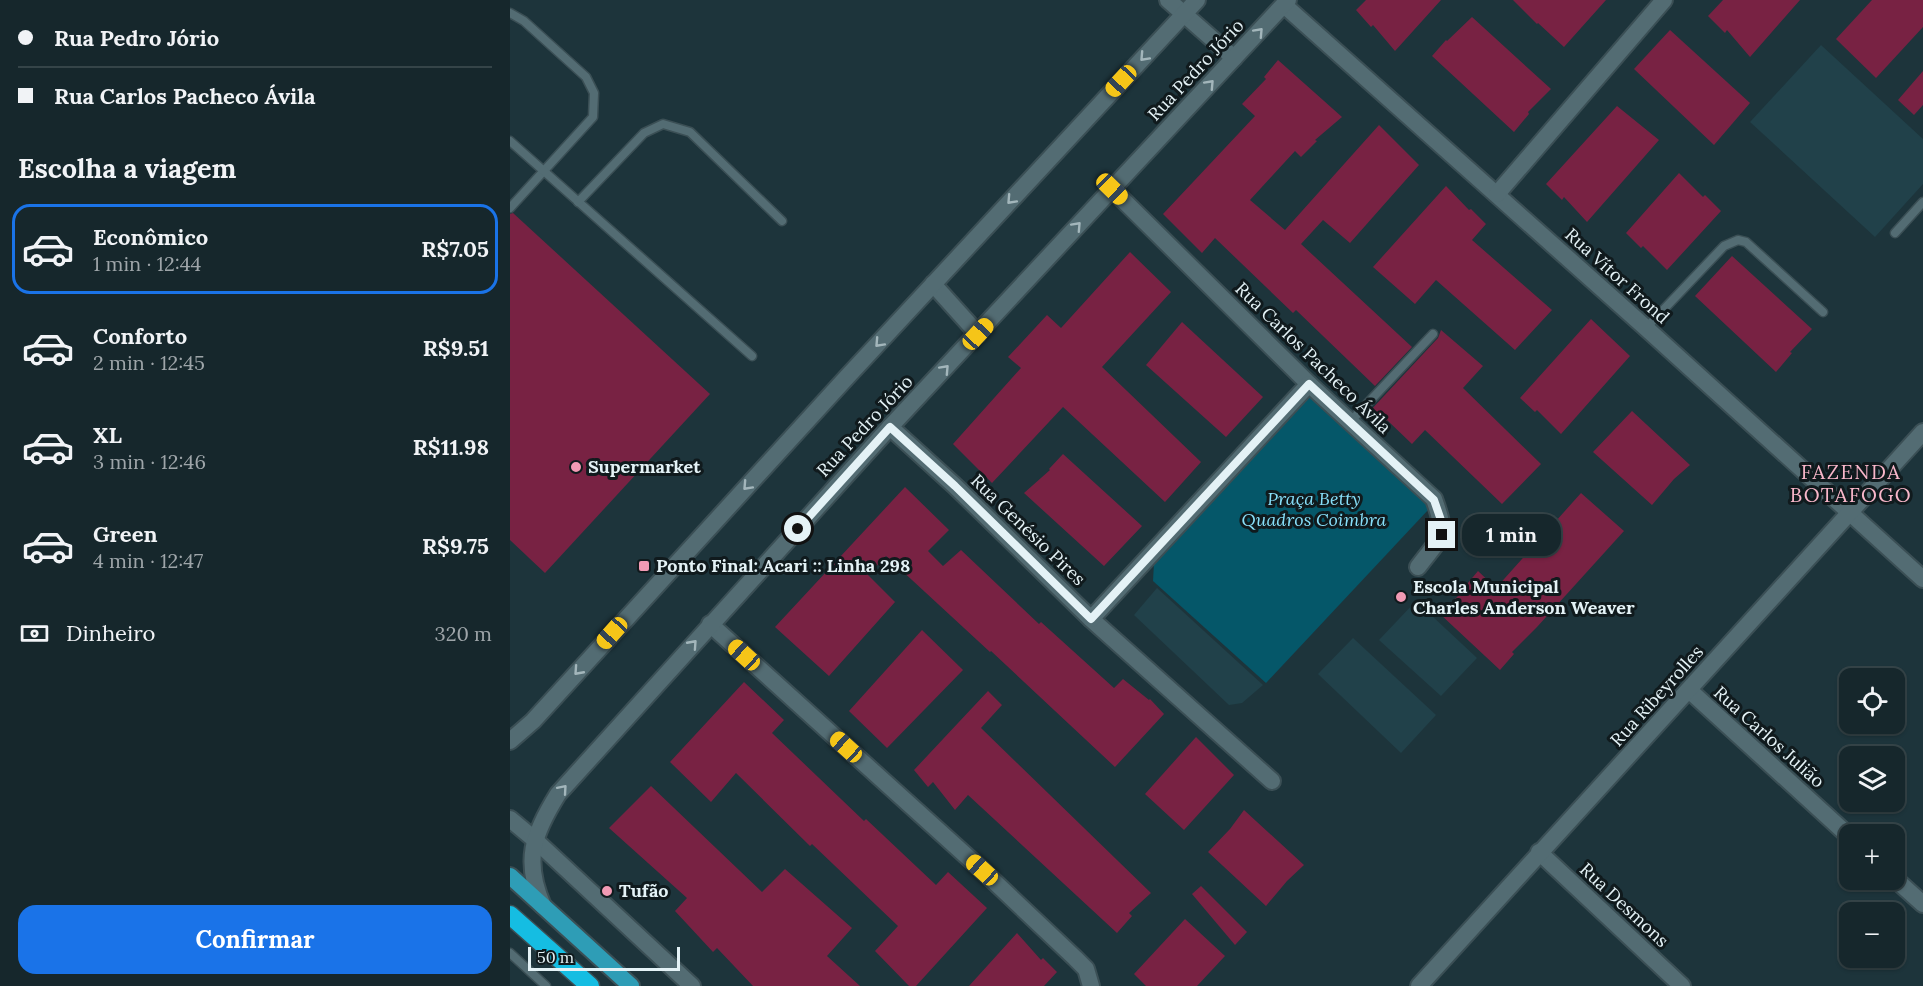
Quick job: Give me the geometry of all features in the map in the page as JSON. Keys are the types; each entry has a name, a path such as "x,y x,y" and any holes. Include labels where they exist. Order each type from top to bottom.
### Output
{"highway":[{"path":"510,915 590,986"}],"main road":[{"path":"510,876 631,986"}],"street":[{"path":"1168,0 1234,58"},
{"path":"510,741 533,721 933,284 1197,0"},
{"path":"1497,194 1664,0"},
{"name":"Rua Vítor Frond","path":"1286,2 1923,579"},
{"name":"Rua Pedro Jório","path":"543,906 536,890 532,865 534,839 545,814 558,794 890,427 1286,2"},
{"name":"Rua Carlos Pacheco Ávila","path":"1112,189 1309,384 1434,500 1442,523 1442,535 1418,567"},
{"path":"933,284 978,334"},
{"path":"1091,619 1309,384"},
{"name":"Rua Genésio Pires","path":"890,427 955,486 1091,619 1272,781"},
{"name":"Rua Ribeyrolles","path":"1419,986 1923,432"},
{"path":"710,624 982,870 1075,958 1086,969 1090,986"},
{"name":"Rua Carlos Julião","path":"1689,690 1839,827"},
{"path":"510,819 693,986"},
{"name":"Rua Desmons","path":"1539,852 1682,986"},
{"path":"1905,888 1923,904"}],"lane":[{"path":"510,13 524,21 586,76 594,93 592,117 510,208"},
{"path":"578,202 644,134 663,124 690,132 782,221"},
{"path":"510,141 752,356"},
{"path":"1895,232 1923,202"},
{"path":"1646,328 1724,246 1738,240 1746,242 1823,312"},
{"path":"1350,422 1433,334"},
{"path":"510,953 546,986"}],"shaded area":[{"path":"1821,45 1923,139 1923,184 1875,237 1750,122"},
{"path":"1157,588 1263,685 1242,703 1229,705 1134,615"},
{"path":"1416,601 1477,658 1441,696 1379,640"},
{"path":"1353,638 1436,715 1401,753 1318,674"}],"green space":[{"name":"Praça Betty Quadros Coimbra","path":"1305,396 1320,400 1421,495 1429,509 1266,683 1153,581 1154,563"}],"building":[{"path":"1366,0 1441,0 1395,51 1373,25 1371,27 1356,10"},
{"path":"1513,0 1606,0 1564,47"},
{"path":"1723,0 1800,0 1750,57 1727,30 1725,33 1708,16"},
{"path":"1872,0 1923,0 1923,27 1876,78 1836,39"},
{"path":"1472,17 1551,89 1528,112 1529,114 1514,132 1432,56"},
{"path":"1670,30 1750,103 1714,145 1634,69"},
{"path":"1278,60 1342,117 1315,140 1317,141 1301,157 1295,151 1250,200 1285,230 1379,125 1419,165 1350,243 1323,220 1301,244 1412,347 1375,386 1296,310 1293,313 1215,238 1202,253 1163,214 1255,116 1242,104 1266,79 1264,77"},
{"path":"1923,71 1923,105 1914,115 1898,100"},
{"path":"1617,106 1659,140 1587,222 1564,197 1562,200 1546,184"},
{"path":"1679,173 1721,211 1667,270 1626,233"},
{"path":"1446,186 1486,224 1472,240 1552,310 1515,350 1436,280 1415,304 1373,267"},
{"name":"Supermarket","path":"513,213 710,394 545,573 510,540 510,214"},
{"path":"1130,252 1171,292 1102,367 1201,462 1165,502 1063,407 992,483 953,444 1021,368 1008,357 1047,315 1061,328"},
{"path":"1732,256 1812,329 1790,352 1792,353 1776,372 1695,296"},
{"path":"1591,319 1630,356 1561,434 1537,410 1535,412 1520,398"},
{"path":"1182,322 1263,397 1226,437 1146,365"},
{"path":"1441,330 1483,366 1463,388 1541,464 1502,504 1425,430 1412,444 1387,420 1383,425 1369,412 1438,338"},
{"path":"1632,411 1690,465 1674,479 1652,505 1593,452"},
{"path":"1063,454 1142,526 1104,566 1024,493 1050,470"},
{"path":"905,487 949,530 928,551 943,566 961,550 1039,624 1041,622 1114,688 1123,679 1150,699 1164,714 1115,767 886,556 868,575 895,602 829,676 775,627"},
{"path":"1581,493 1624,531 1512,652 1514,654 1500,670 1440,614 1463,591 1478,571 1496,588"},
{"path":"922,630 963,670 887,748 849,711"},
{"path":"744,682 784,720 772,733 864,821 866,819 936,885 948,872 987,908 916,986 909,986 875,951 898,926 812,844 810,846 736,773 711,802 670,762"},
{"path":"988,691 1002,705 981,728 1151,893 1129,913 1132,916 1117,933 968,795 955,810 933,782 928,787 914,770"},
{"path":"1196,737 1234,775 1184,830 1145,794"},
{"path":"651,786 762,892 785,869 852,928 827,956 860,986 753,986 717,948 713,952 675,911 687,898 609,828"},
{"path":"1244,810 1304,865 1266,906 1208,852"},
{"path":"1201,886 1247,932 1235,945 1192,894"},
{"path":"1185,919 1225,956 1197,986 1146,986 1134,974"},
{"path":"1017,933 1041,960 1043,958 1057,972 1044,986 969,986"}],"place":[{"name":"Supermarket","path":"576,467"},
{"name":"Ponto Final: Acari :: Linha 298","path":"644,566"},
{"name":"Escola Municipal Charles Anderson Weaver","path":"1401,597"},
{"name":"Tufão","path":"607,891"}],"district":[{"name":"FAZENDA BOTAFOGO","path":"1851,484"}],"route":[{"path":"798,529 890,427 955,486 1091,619 1309,384 1434,500 1442,523 1442,535"}]}
